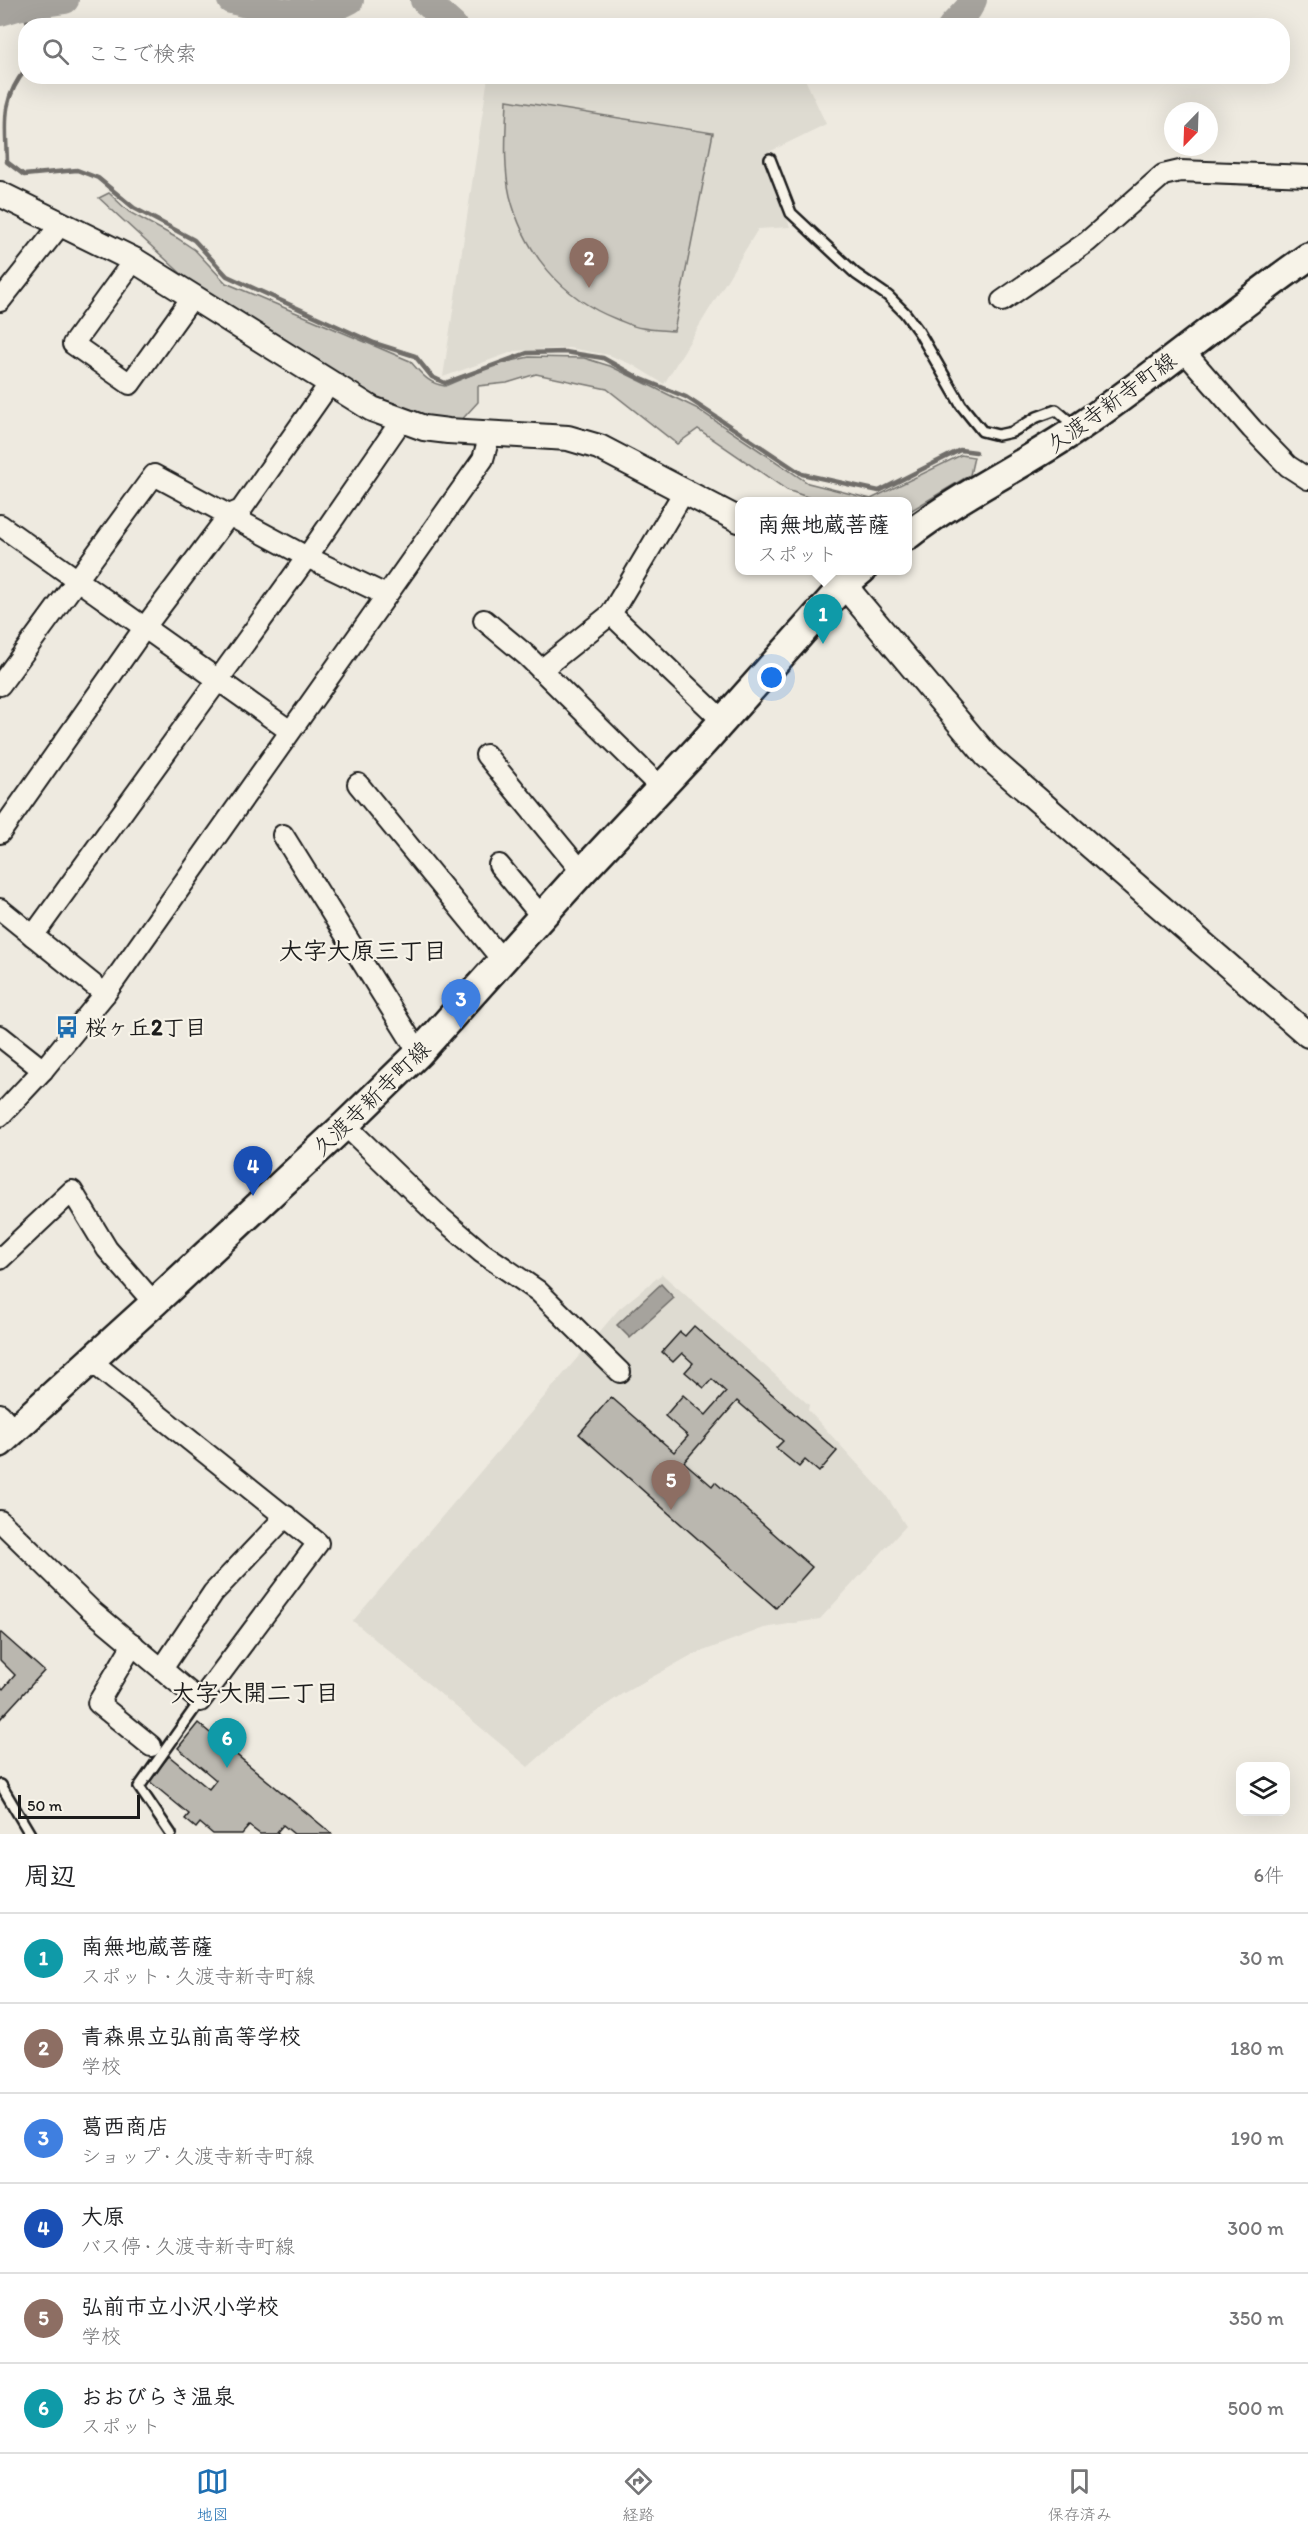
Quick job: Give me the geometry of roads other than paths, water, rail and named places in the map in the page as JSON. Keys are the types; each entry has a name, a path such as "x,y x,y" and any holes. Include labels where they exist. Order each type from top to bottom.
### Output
{"main road":[{"name":"久渡寺新寺町線","path":"912,533 1078,429 1308,257"},
{"name":"久渡寺新寺町線","path":"5,1429 91,1361 345,1125 419,1053 722,720 844,575"}],"street":[{"path":"1002,301 1087,242 1163,175 1180,171 1308,176"},
{"path":"0,194 134,260 372,409 400,421 448,431 568,438 599,447 735,518"},
{"path":"0,301 61,224"},
{"path":"134,260 73,344 130,384 193,296"},
{"path":"1183,350 1252,429 1288,466 1308,479"},
{"path":"0,833 146,627 229,515 240,510 330,383"},
{"path":"33,936 307,557 400,421"},
{"path":"0,1116 43,1070 105,994 483,459 490,434"},
{"path":"0,685 154,475 307,557 386,595"},
{"path":"541,670 611,614 685,490"},
{"path":"2,530 146,627 290,731"},
{"path":"844,575 987,756 1308,1035"},
{"path":"611,614 722,720"},
{"path":"484,620 541,670 661,788"},
{"path":"486,755 582,872"},
{"path":"358,784 503,961"},
{"path":"283,835 419,1053"},
{"path":"499,865 542,917"},
{"path":"0,909 105,994"},
{"path":"0,1036 43,1070"},
{"path":"345,1125 438,1215 481,1252 538,1291 620,1372"},
{"path":"0,1258 72,1191 107,1248 154,1303"},
{"path":"0,1521 91,1610 200,1701 318,1543 91,1361"},
{"path":"162,1669 213,1593 286,1516"},
{"path":"133,1644 98,1703 151,1746"}],"lane":[{"path":"770,159 791,213 856,274 888,296 905,313 919,332 961,405 982,431 998,435 1012,432 1037,417 1056,410 1078,429"},
{"path":"171,1834 139,1788 200,1701"},
{"path":"1,1785 30,1834"}],"waterway":[{"path":"0,12 17,7 65,0"},
{"path":"231,0 291,13 320,11 350,0"},
{"path":"424,0 444,18"},
{"path":"960,18 973,0"},
{"path":"17,7 26,18"},
{"path":"18,80 12,91 6,113 7,162 24,175 77,170 98,178 134,208 194,240 227,276 374,343 415,356 432,377 445,383 527,353 565,352 603,358 639,378 686,397 802,474 879,491 960,450 976,452"}],"place":[{"name":"青森県立弘前高等学校","path":"589,288"},
{"name":"南無地蔵菩薩","path":"823,644"},
{"name":"桜ヶ丘2丁目","path":"67,1027"},
{"name":"葛西商店","path":"461,1029"},
{"name":"大原","path":"253,1196"},
{"name":"弘前市立小沢小学校","path":"671,1510"},
{"name":"おおびらき温泉","path":"227,1768"}],"district":[{"name":"大字大原三丁目","path":"363,951"},
{"name":"大字大開二丁目","path":"255,1693"}]}
